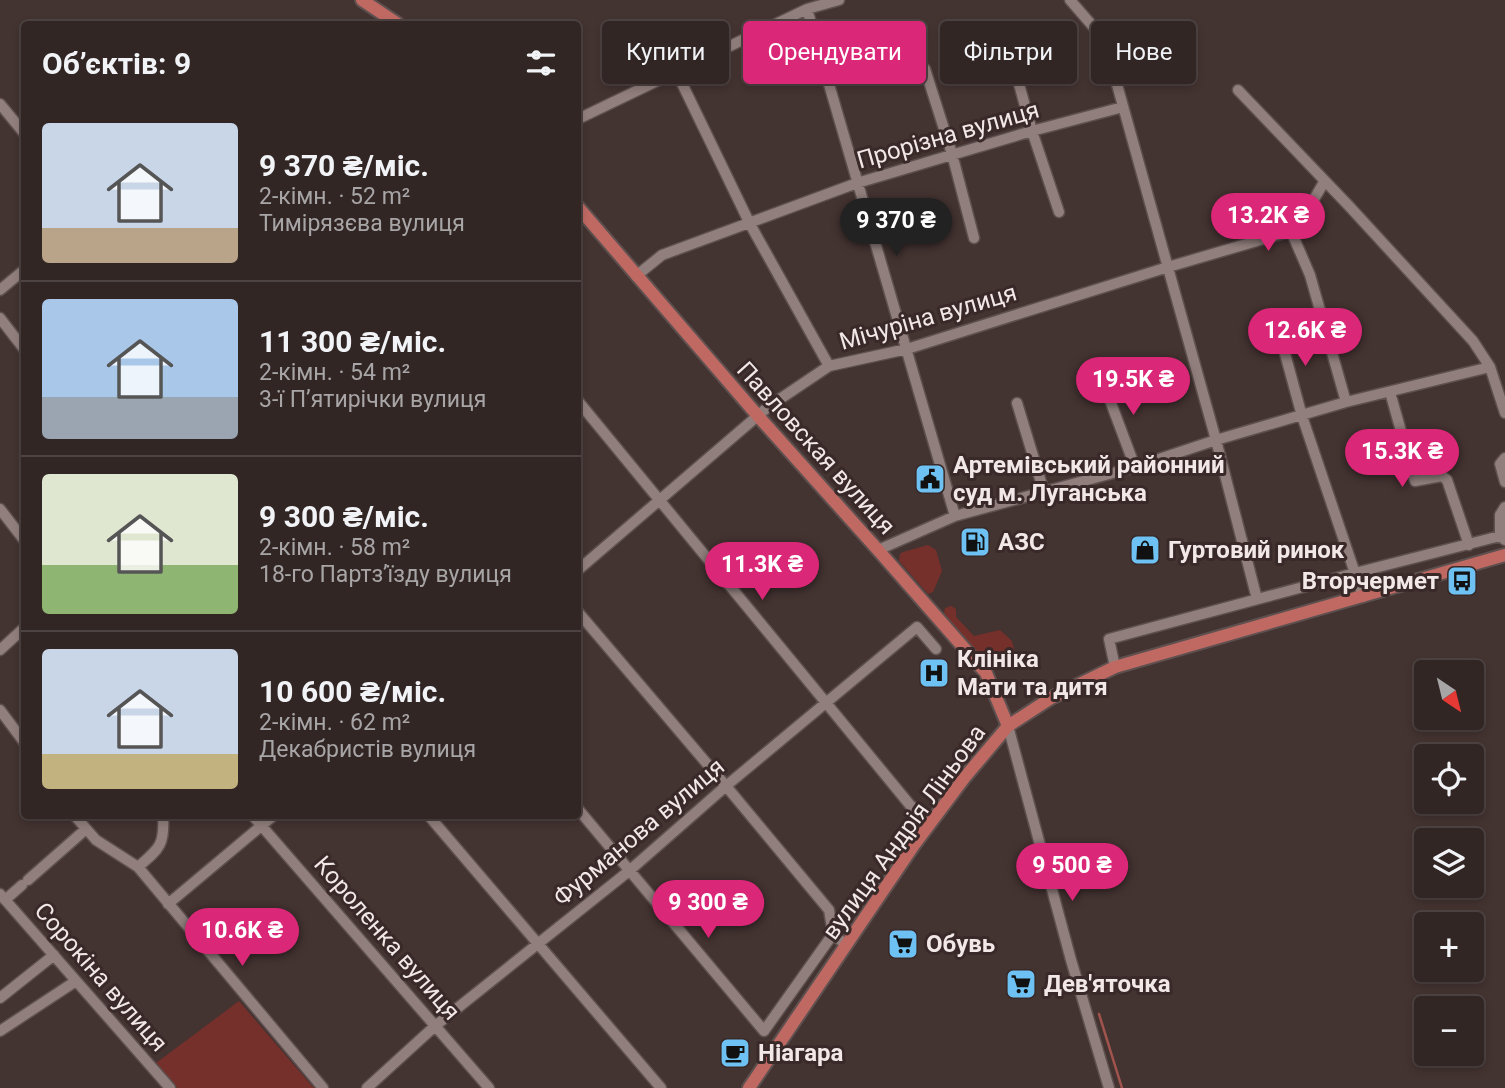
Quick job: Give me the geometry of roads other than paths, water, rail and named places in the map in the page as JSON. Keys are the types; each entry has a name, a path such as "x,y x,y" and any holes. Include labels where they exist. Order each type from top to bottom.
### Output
{"main road":[{"path":"362,0 393,21"},
{"name":"Павловская вулиця","path":"581,211 758,416 986,673 1008,726"},
{"name":"вулиця Андрія Ліньова","path":"749,1088 932,821 1008,726 1051,698 1115,667 1505,555"}],"street":[{"path":"729,46 807,9 839,0"},
{"path":"1070,0 1097,32 1111,63 1216,440 1257,600"},
{"path":"807,9 955,516"},
{"path":"926,72 952,154 974,238"},
{"path":"581,118 649,84"},
{"path":"682,84 750,224 829,366"},
{"path":"1019,84 1059,212"},
{"path":"1238,90 1473,341 1490,367 1505,412"},
{"path":"0,104 21,129"},
{"name":"Прорізна вулиця","path":"636,276 662,255 857,183 1123,107"},
{"path":"1324,182 1305,215 1291,231 1310,275 1346,402"},
{"name":"Мічуріна вулиця","path":"581,567 768,407 829,366 906,349 1291,231"},
{"path":"0,290 21,272"},
{"path":"0,318 21,345"},
{"path":"1278,328 1302,416 1363,597"},
{"path":"878,550 955,516 1135,467 1346,402 1490,367"},
{"path":"1102,379 1135,467"},
{"path":"1390,392 1415,481 1442,475 1447,480 1469,544"},
{"path":"1017,402 1044,492"},
{"path":"581,405 910,805 932,821"},
{"path":"1505,458 1500,464 1505,482"},
{"path":"1115,667 1109,639 1355,573 1503,538 1500,515 1505,507"},
{"path":"0,509 21,536"},
{"path":"581,616 829,911 832,934 764,1031 581,813"},
{"name":"Фурманова вулиця","path":"367,1088 435,1026 629,871 726,786 917,627 936,649"},
{"path":"0,650 21,631"},
{"path":"0,710 21,738"},
{"path":"1008,726 1071,960 1109,1088"},
{"path":"78,819 96,841 138,867 323,1088"},
{"path":"138,867 158,850 163,819"},
{"name":"Короленка вулиця","path":"256,819 489,1088"},
{"path":"168,904 269,819"},
{"path":"432,819 662,1088"},
{"path":"3,897 25,883 86,829"},
{"name":"Сорокіна вулиця","path":"3,897 170,1088"},
{"path":"832,934 846,945"},
{"path":"0,998 54,955"},
{"path":"0,1031 76,981"}],"waterway":[{"path":"1099,1014 1122,1088"}],"place":[{"name":"Артемівський районний суд м. Луганська","path":"930,479"},
{"name":"АЗС","path":"975,542"},
{"name":"Гуртовий ринок","path":"1145,550"},
{"name":"Вторчермет","path":"1462,581"},
{"name":"Клініка Мати та дитя","path":"934,673"},
{"name":"Обувь","path":"903,944"},
{"name":"Дев'яточка","path":"1021,984"},
{"name":"Ніагара","path":"735,1053"}]}
